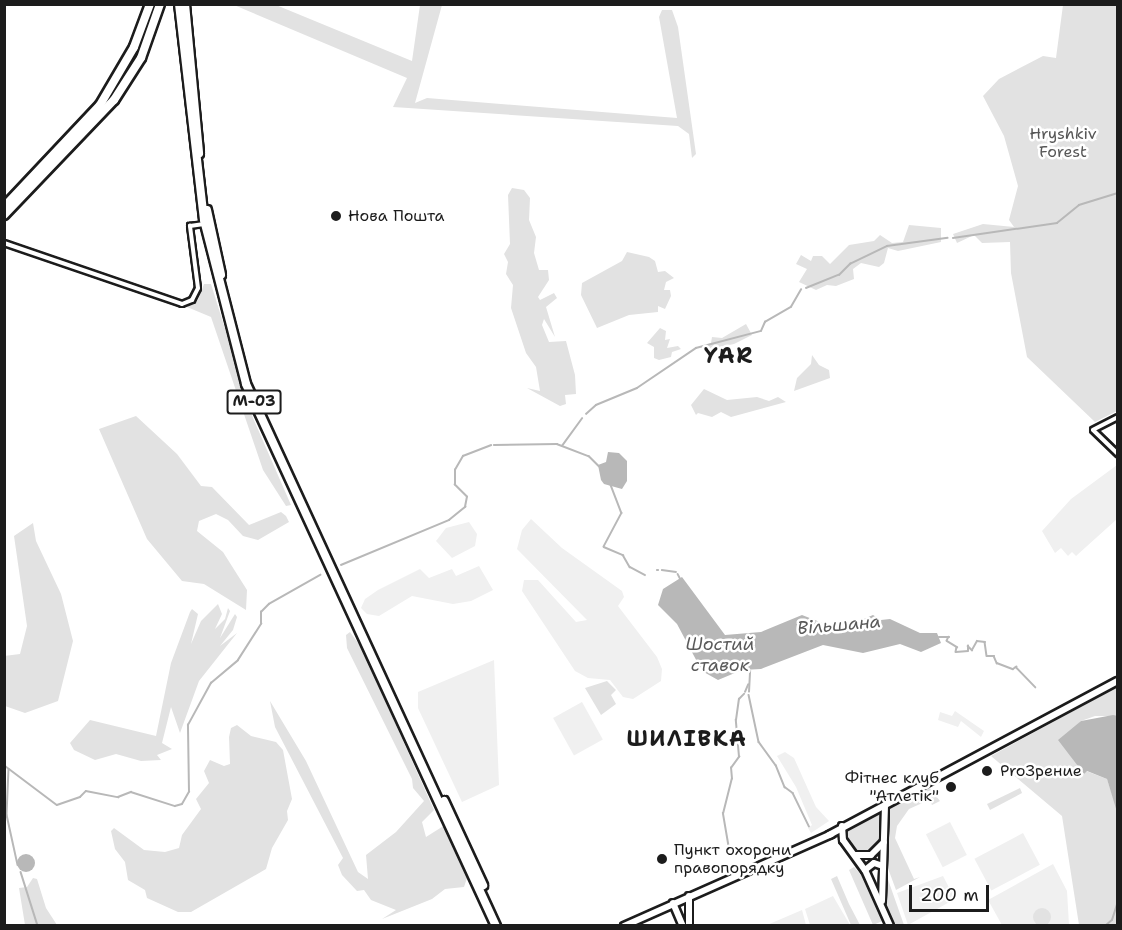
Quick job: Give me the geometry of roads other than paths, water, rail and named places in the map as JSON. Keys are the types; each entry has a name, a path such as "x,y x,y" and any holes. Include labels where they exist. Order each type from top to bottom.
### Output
{"highway":[{"path":"4,207 100,105 134,47 150,4"},
{"path":"4,215 114,100 141,58 160,4"},
{"name":"М-03","path":"179,4 204,224 246,384 497,926"},
{"name":"М-03","path":"185,4 206,204 229,310 251,382 497,926"}],"main road":[{"path":"624,926 829,835 1118,681"},
{"path":"882,902 886,838 885,806"},
{"path":"841,828 843,840 865,870 882,902 890,926"},
{"path":"855,855 871,855 886,838"},
{"path":"865,870 874,863 884,866"},
{"path":"689,896 689,926"},
{"path":"673,903 683,926"}],"street":[{"path":"4,243 182,304 192,300 198,288 190,226 204,224"},
{"path":"1118,417 1093,430 1118,454"},
{"path":"1099,427 1099,436"}],"water":[{"path":"608,452 619,453 627,461 627,481 622,489 604,484 601,480 598,465 606,462"},
{"name":"Шостий ставок","path":"682,577 725,635 761,632 802,615 825,624 850,625 873,615 881,620 890,619 920,633 937,633 941,643 921,652 900,644 863,653 823,645 761,669 742,670 718,680 702,671 677,624 658,605 663,589"},
{"path":"1118,716 1117,812 1107,779 1087,771 1084,774 1058,740 1081,721"},
{"path":"26,854 32,857 35,863 32,869 26,872 20,869 17,863 20,857"}],"waterway":[{"path":"953,238 1057,223 1079,205 1118,193"},
{"path":"806,288 839,275 850,264 887,246 947,238"},
{"path":"586,414 596,405 637,388 696,348 761,331 765,322 791,307 801,290"},
{"path":"562,446 582,418"},
{"name":"Вільшана","path":"494,445 557,444 589,456 599,466"},
{"name":"Вільшана","path":"341,565 449,520 465,507 467,497 455,485 455,470 463,456 491,445"},
{"name":"Вільшана","path":"611,485 622,513 604,547 623,555 630,567 645,575"},
{"name":"Вільшана","path":"662,570 676,572"},
{"name":"Вільшана","path":"678,574 681,580"},
{"name":"Вільшана","path":"4,765 57,805 80,797 86,791 118,797 131,792 175,806 182,804 189,792 188,725 211,683 238,660 261,624 261,612 269,604 320,575"},
{"name":"Вільшана","path":"939,637 949,637 947,641 957,647 956,652 968,651 968,646 972,650 977,641 985,642 987,656 994,656 997,663 1013,669 1016,667 1035,687"},
{"path":"749,692 750,671"},
{"path":"745,692 748,685"},
{"path":"730,855 723,814 732,779 731,768 739,757 736,720 739,699 744,694"},
{"path":"749,695 759,742 776,765 785,787 793,793 809,826"},
{"path":"9,769 7,815 18,865"},
{"path":"21,872 38,926"},
{"path":"1105,926 1112,920 1118,901"}],"place":[{"name":"Нова Пошта","path":"336,216"},
{"name":"ProЗрение","path":"987,771"},
{"name":"Фітнес клуб \"Атлетік\"","path":"951,787"},
{"name":"Пункт охорони правопорядку","path":"662,859"}],"district":[{"name":"YAR","path":"729,356"},
{"name":"ШИЛІВКА","path":"687,739"}],"park label":[{"name":"Hryshkiv Forest","path":"1063,143"}]}
